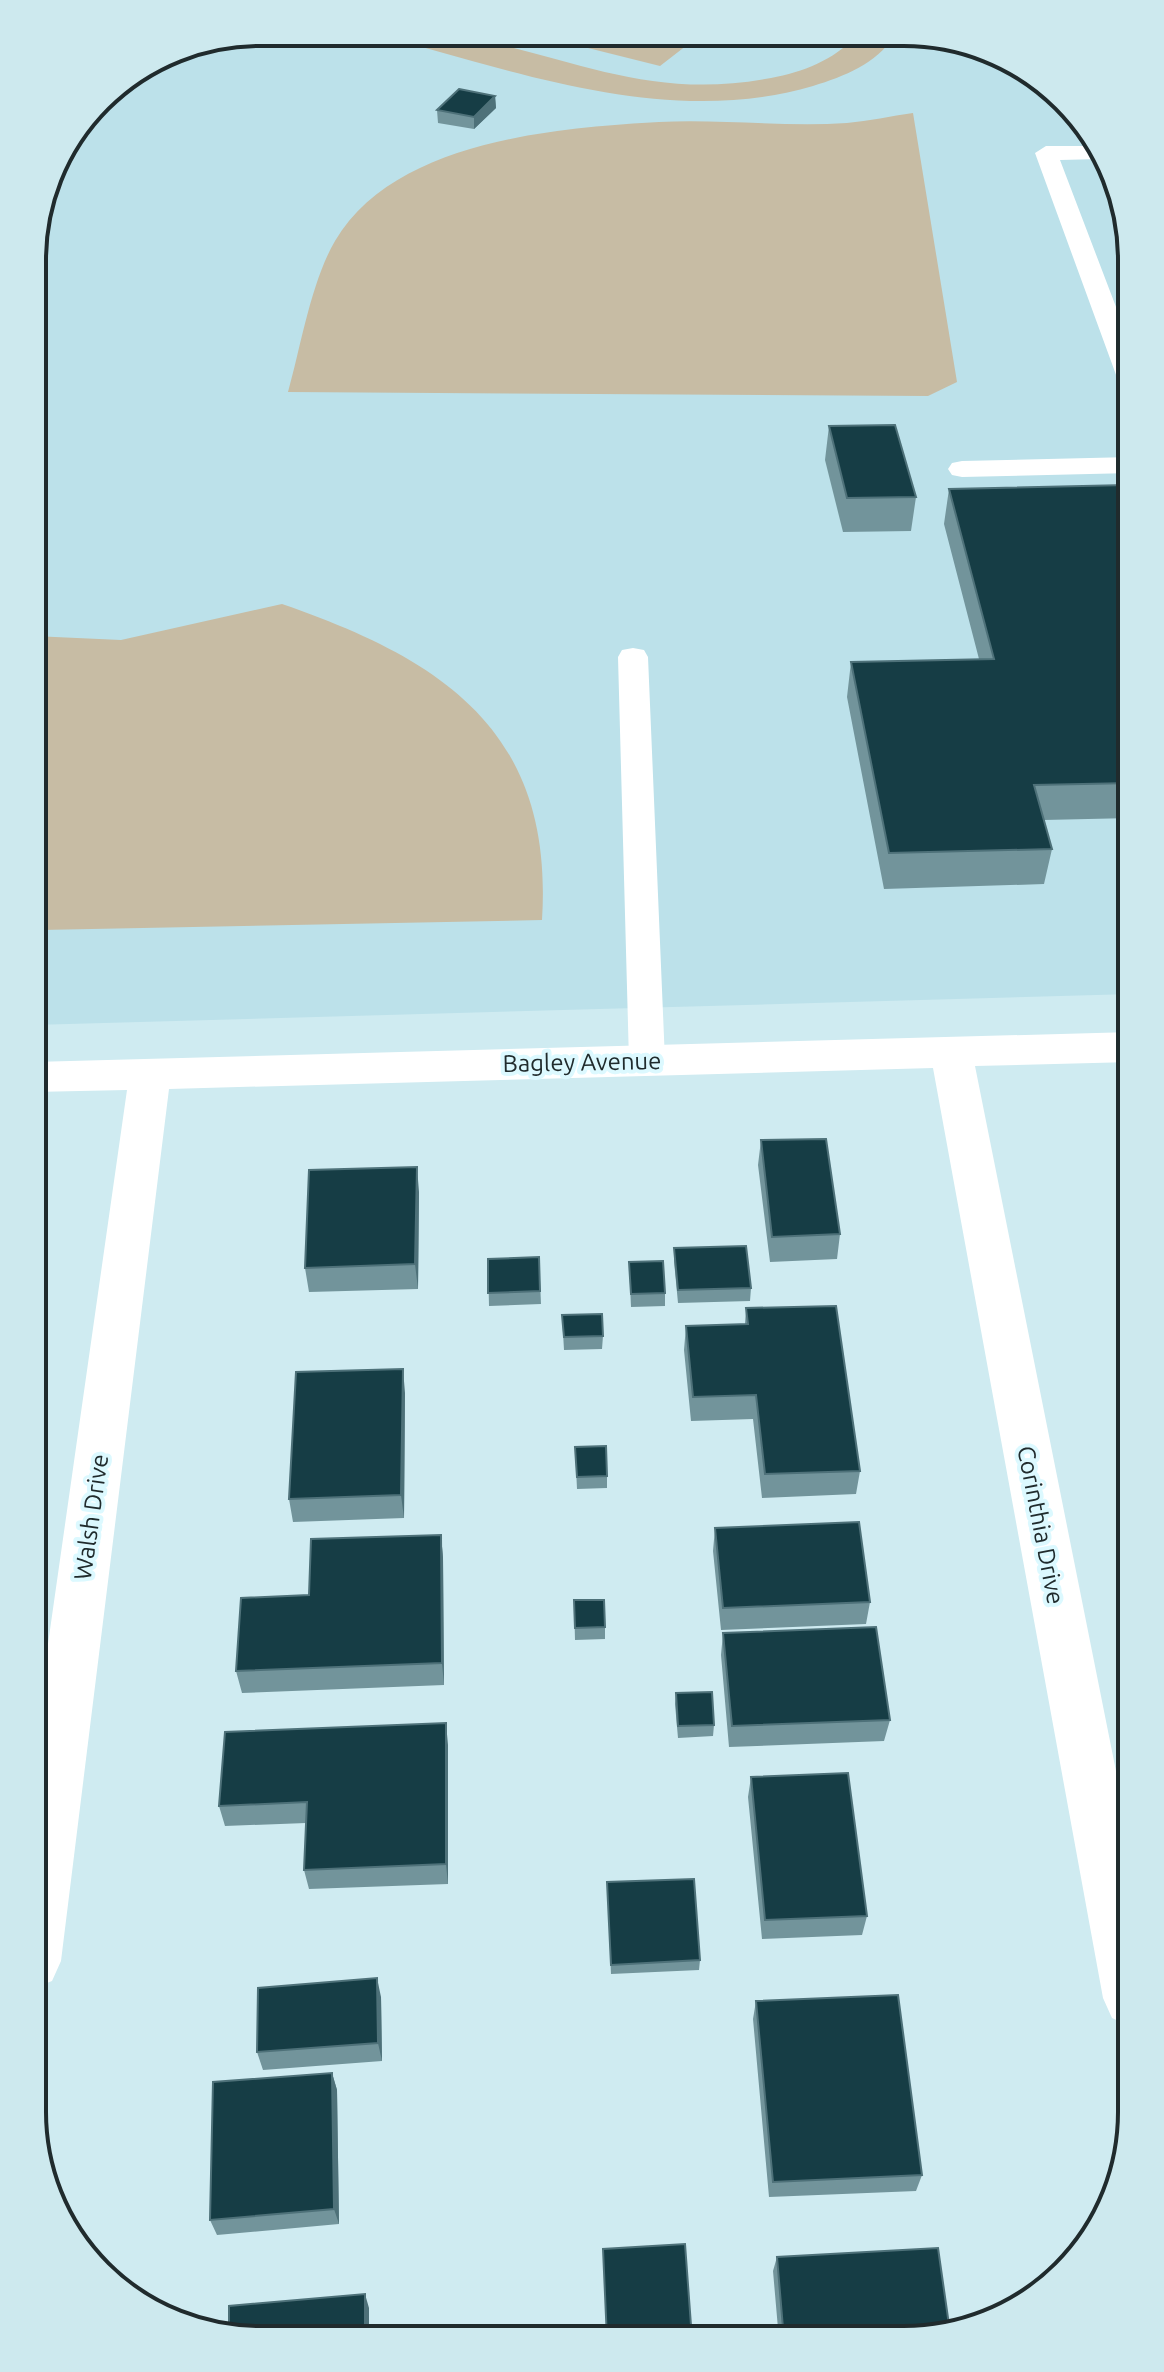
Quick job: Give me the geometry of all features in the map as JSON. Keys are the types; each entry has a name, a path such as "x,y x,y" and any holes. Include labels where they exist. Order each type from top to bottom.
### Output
{"street":[{"name":"Bagley Avenue","path":"46,1077 1118,1047"},
{"name":"Corinthia Drive","path":"951,1052 1118,1925"},
{"name":"Walsh Drive","path":"46,1856 150,1073"}],"lane":[{"path":"1089,153 1046,153 1118,319"},
{"path":"962,469 1118,465"},
{"path":"633,657 647,1061"}],"shaded area":[{"path":"260,46 918,46 973,57 1023,82 1045,99 1082,141 1096,166 1107,191 1116,232 1118,994 46,1025 46,246 53,205 62,178 99,119 141,82 166,68 205,53"},
{"path":"419,46 504,46 645,80 726,84 771,78 806,68 844,46 887,46 848,73 813,86 758,98 702,101 646,98 590,90"},
{"path":"580,46 686,46 660,66"},
{"path":"913,113 957,382 928,396 288,392 319,275 335,241 362,207 396,181 436,161 480,146 572,129 682,121 847,123"},
{"path":"282,604 393,651 439,679 477,712 508,752 529,799 541,855 542,920 46,930 46,637 121,640"}],"building":[{"path":"459,89 495,96 474,117 437,110"},
{"path":"895,425 916,497 847,498 829,426"},
{"path":"1118,485 1118,783 1034,785 1052,849 889,853 851,662 994,659 949,489"},
{"path":"826,1139 840,1234 772,1237 761,1140"},
{"path":"417,1167 415,1264 305,1268 309,1170"},
{"path":"746,1246 751,1288 678,1290 674,1248"},
{"path":"539,1257 540,1291 488,1293 488,1259"},
{"path":"663,1261 665,1293 631,1294 629,1262"},
{"path":"836,1306 860,1471 765,1474 756,1395 693,1397 686,1326 748,1324 746,1308"},
{"path":"602,1314 603,1336 564,1337 562,1315"},
{"path":"403,1369 401,1495 289,1499 296,1372"},
{"path":"606,1446 607,1476 577,1477 575,1447"},
{"path":"859,1522 870,1602 723,1608 715,1528"},
{"path":"441,1535 442,1663 236,1671 241,1598 309,1595 311,1539"},
{"path":"574,1600 604,1600 605,1627 575,1628"},
{"path":"876,1627 890,1720 732,1726 723,1633"},
{"path":"712,1692 714,1725 678,1726 676,1693"},
{"path":"446,1723 446,1864 304,1870 307,1802 219,1806 225,1732"},
{"path":"848,1773 867,1916 765,1920 751,1777"},
{"path":"694,1879 700,1960 611,1965 607,1882"},
{"path":"377,1978 378,2043 257,2052 258,1988"},
{"path":"898,1995 922,2175 773,2182 756,2001"},
{"path":"332,2073 334,2209 210,2220 213,2082"},
{"path":"685,2244 691,2326 606,2326 603,2249"},
{"path":"938,2248 948,2321 904,2326 783,2326 777,2257"},
{"path":"365,2294 365,2326 232,2324 229,2323 229,2306"}]}
